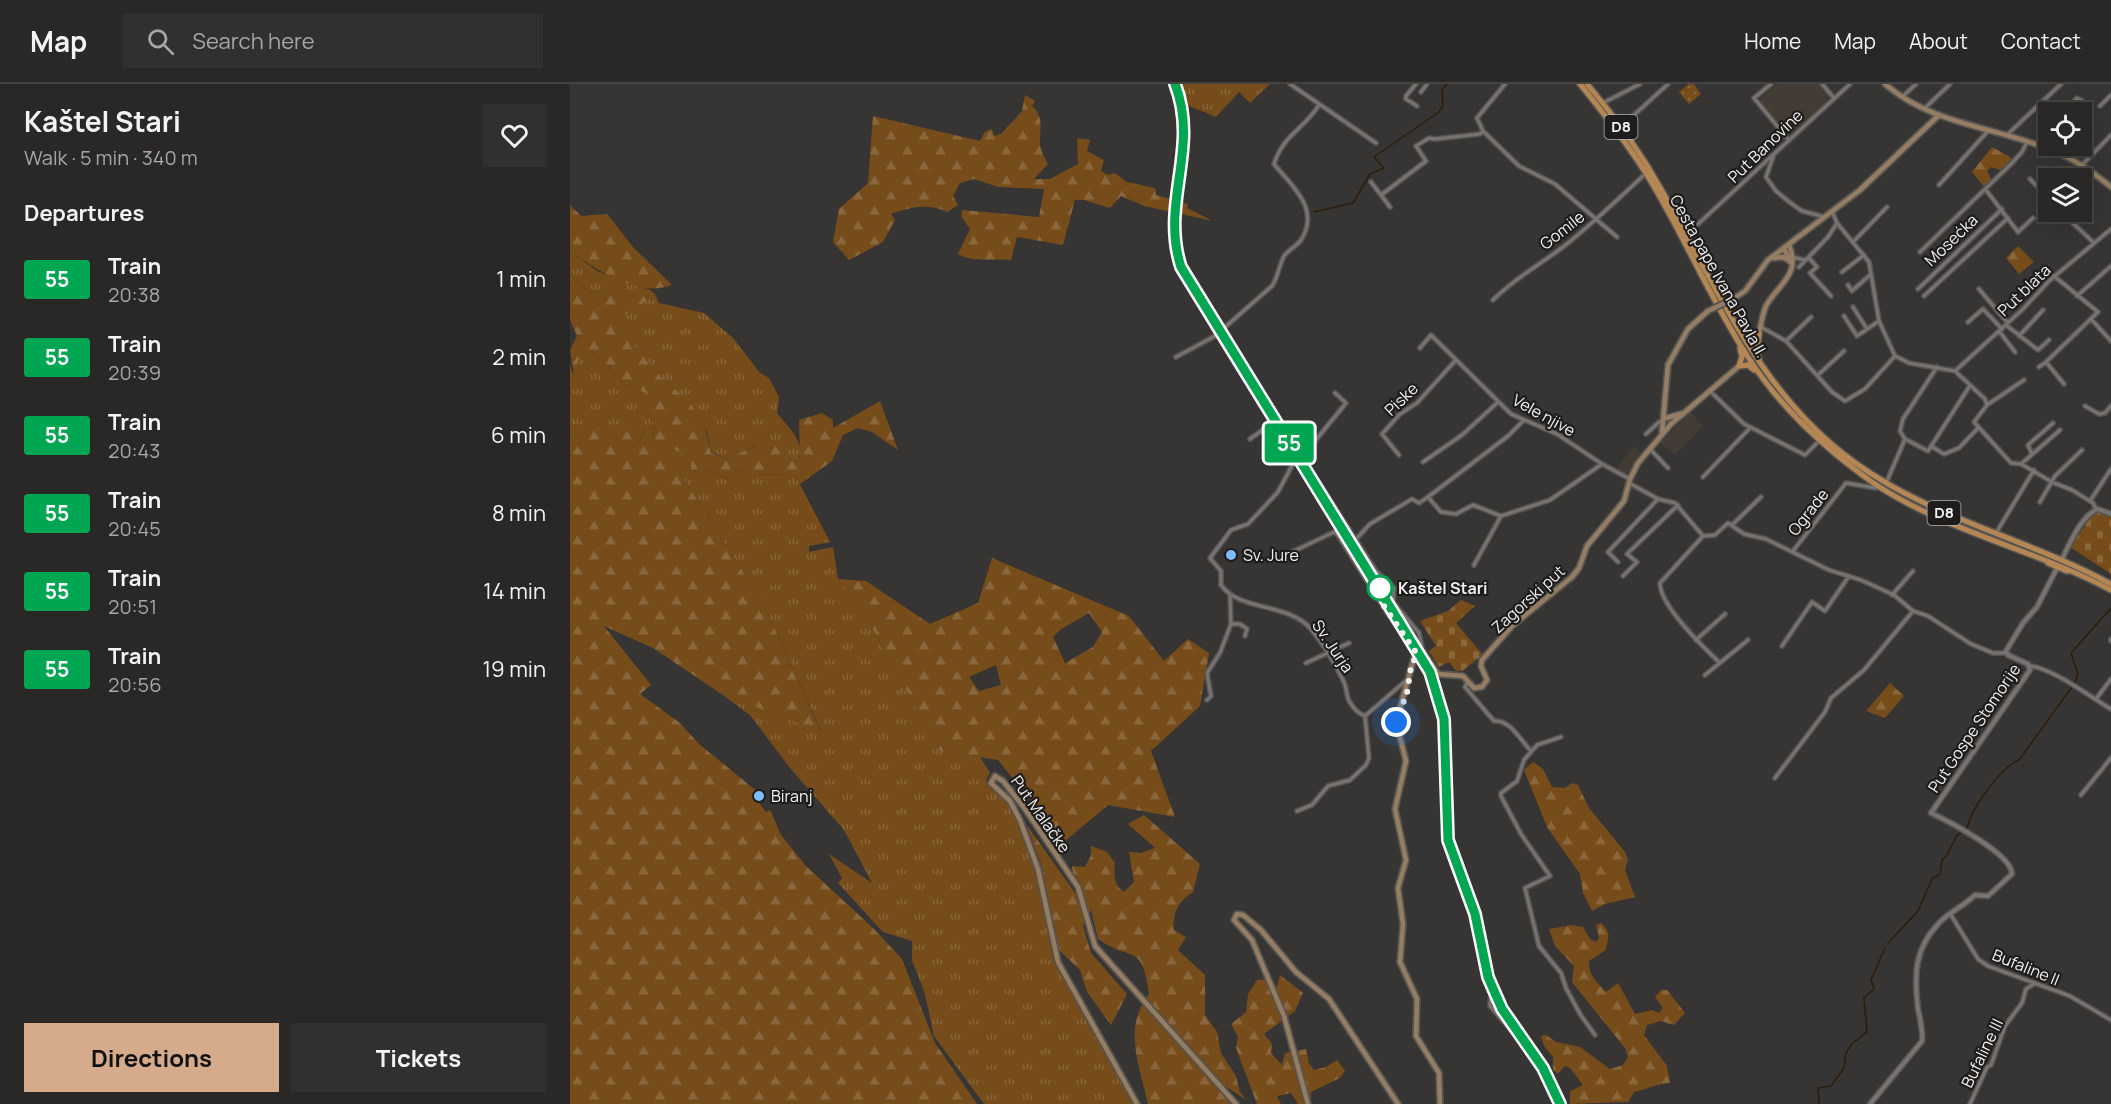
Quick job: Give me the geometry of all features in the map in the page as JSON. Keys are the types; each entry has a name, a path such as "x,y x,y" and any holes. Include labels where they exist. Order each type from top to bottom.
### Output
{"main road":[{"name":"Cesta pape Ivana Pavla II.","path":"1580,84 1646,173 1740,344 1811,433 1873,482 1936,516 2072,570 2111,590"},
{"name":"Cesta pape Ivana Pavla II.","path":"1587,84 1621,127 1662,190 1763,374 1806,421 1855,463 1920,502 2079,568 2111,584"},
{"path":"1885,84 1924,109 2038,146"},
{"path":"1667,422 1666,372 1673,353 1695,322 1708,311 1745,291 1768,260 1833,213 1939,115"},
{"path":"2061,156 2082,165 2111,187"},
{"path":"1763,374 1757,354 1760,326 1766,306 1790,275 1791,259 1786,246"},
{"path":"1768,260 1783,257 1791,259"},
{"path":"1735,326 1748,340 1755,339 1759,334"},
{"path":"1740,344 1742,357 1739,366 1748,365 1763,374"},
{"name":"Zagorski put","path":"1468,681 1474,688 1485,684 1486,676 1481,666 1482,660 1512,626 1572,577 1579,568 1587,546 1624,501 1634,469 1661,434 1667,422 1686,412 1739,366"},
{"path":"2026,546 2036,547 2063,557 2079,568"},
{"path":"2043,558 2057,568 2072,570"},
{"path":"1440,1104 1439,1073 1416,1036 1417,999 1400,962 1403,924 1398,888 1406,860 1395,808 1406,761 1396,722 1416,656 1423,652 1438,674 1458,674 1468,681"},
{"name":"Put Malačke","path":"1137,1104 1058,962 1038,869 1014,807 1005,794 991,783 995,776 1003,781 1023,806 1078,887 1083,897 1089,932 1095,945 1236,1104"},
{"path":"1308,1104 1284,1016 1250,936 1234,920 1237,914 1243,915 1260,930 1296,972 1329,999 1398,1104"}],"street":[{"path":"1290,84 1376,143"},
{"path":"1416,84 1406,99 1417,106"},
{"path":"1421,92 1427,84"},
{"path":"1505,84 1477,118 1483,131 1519,166 1555,184 1594,220 1617,237"},
{"path":"1603,103 1640,84"},
{"path":"1621,127 1668,84"},
{"path":"1771,84 1754,98 1788,139"},
{"path":"1822,84 1834,98"},
{"name":"Put Banovine","path":"1698,224 1850,84"},
{"path":"1902,97 1916,84"},
{"path":"1924,109 1950,84"},
{"path":"2007,136 2061,84"},
{"path":"2100,106 2111,95"},
{"path":"2073,102 2077,98 2084,102"},
{"path":"1176,357 1194,350 1219,333 1272,286 1285,255 1300,240 1307,218 1304,200 1274,164 1284,141 1312,116 1319,105"},
{"path":"1381,195 1426,161 1416,146 1429,138 1451,138 1483,131"},
{"path":"1939,185 1988,131"},
{"path":"2082,165 2111,135"},
{"path":"1920,252 1986,190 2022,152 2026,142"},
{"path":"1774,156 1766,177 1768,182 1802,210 1826,217"},
{"name":"Gomile","path":"1493,300 1512,280 1562,248 1643,176"},
{"path":"2030,179 2038,187"},
{"path":"1371,182 1390,207"},
{"path":"1986,190 2018,232 2033,219"},
{"path":"1854,241 1887,207"},
{"name":"Mosećka","path":"1918,289 2002,209"},
{"path":"1833,213 1837,224 1864,255 1871,274 1878,321 1895,356 1909,363 1955,371 1982,394 1987,405"},
{"path":"1924,296 2008,218"},
{"path":"2072,222 2093,242"},
{"path":"1799,267 1828,237 1837,224"},
{"name":"Put blata","path":"1955,371 2007,324 2054,276 2111,229"},
{"path":"1842,272 1864,255"},
{"path":"1791,259 1807,259 1817,267 1810,273 1831,296"},
{"path":"2077,296 2111,266"},
{"path":"1848,285 1852,291 1871,274"},
{"path":"2039,367 2098,312 2054,276"},
{"path":"1979,290 2007,324 2038,350 2049,340"},
{"path":"1854,307 1867,329"},
{"path":"1968,322 1983,309 2015,352"},
{"path":"2019,336 2043,310"},
{"path":"1786,341 1811,316"},
{"path":"1844,316 1857,336 1878,321"},
{"path":"2091,319 2111,341"},
{"path":"1760,326 1786,341 1845,401 1865,389 1895,356"},
{"name":"Vele njive","path":"1420,348 1431,335 1511,414 1557,434 1658,499 1668,500 1678,505"},
{"path":"1818,375 1844,351"},
{"name":"Piske","path":"1399,455 1382,434 1400,414 1417,403 1455,361"},
{"path":"2046,362 2064,384"},
{"path":"1937,367 1903,419 1899,431 1905,439 1928,451 1970,386"},
{"path":"2024,380 1987,405 1974,419 1978,428 2011,463 2021,464 2034,470 2090,501 2096,509 2111,514"},
{"path":"1710,391 1737,419 1750,428 1805,455 1817,443"},
{"path":"1296,458 1302,457 1346,403 1335,393"},
{"path":"1423,462 1462,435 1498,402"},
{"path":"2085,406 2099,414 2105,413 2111,405"},
{"path":"1356,538 1370,524 1412,499 1419,502 1428,497 1508,436 1524,420"},
{"path":"1646,434 1659,422 1667,422"},
{"path":"2032,454 2028,445 2053,423"},
{"path":"1250,439 1268,426 1272,426 1296,458"},
{"path":"1703,477 1750,428"},
{"path":"1931,446 1944,454 1959,448 1978,428"},
{"path":"2021,464 2060,430"},
{"path":"1887,481 1905,439"},
{"path":"1650,449 1668,468"},
{"path":"2040,502 2052,482 2082,450"},
{"path":"1302,457 1376,571 1394,588 1393,602 1419,633 1424,644 1423,652"},
{"path":"1207,700 1211,696 1207,673 1220,653 1231,624 1230,595 1221,585 1221,571 1210,558 1231,530 1248,524 1278,492 1296,458"},
{"path":"1428,497 1441,512 1456,514 1473,505 1501,516 1550,500 1602,464"},
{"path":"2090,501 2111,469"},
{"path":"1995,534 2034,470"},
{"name":"Ograde","path":"1793,551 1846,483 1875,488"},
{"path":"1732,525 1761,497"},
{"path":"1618,562 1608,552 1658,499"},
{"path":"1623,576 1637,562 1628,554 1678,505 1703,536"},
{"path":"2063,557 2085,520 2096,509"},
{"path":"1474,565 1501,516"},
{"path":"1720,663 1696,640 1660,591 1660,583 1703,536 1715,535 1728,523 1744,534 1755,535 1829,570 1850,576 1892,595 1913,611 1928,616 1971,644 1993,653 2006,653"},
{"path":"1292,552 1334,532 1337,534 1428,671 1440,712 1445,834 1456,881 1473,920 1491,994 1490,1006 1532,1054 1544,1073 1556,1104"},
{"name":"Put Gospe Stomorije","path":"1870,1104 1922,1041 1917,965 1919,949 1940,922 1975,895 1988,896 2010,877 2012,871 1987,845 1974,839 1962,828 1931,813 2028,675 2030,666 2006,653 2023,623 2037,607 2057,568"},
{"path":"1892,595 1913,572"},
{"path":"1782,646 1812,602 1825,611 1850,576"},
{"name":"Sv. Jurja","path":"1230,595 1297,618 1308,626 1345,684 1351,704 1365,716"},
{"path":"1775,778 1825,712 1831,698 1870,664 1913,611"},
{"path":"1696,640 1725,614"},
{"path":"1231,624 1240,624 1247,629 1245,636"},
{"path":"1705,675 1748,640"},
{"path":"1306,663 1349,643"},
{"path":"2030,666 2047,669 2057,678 2111,709"},
{"path":"1296,810 1312,805 1328,786 1350,780 1366,765 1369,758 1365,716 1409,678"},
{"path":"2096,699 2111,679"},
{"path":"1468,681 1465,687 1494,721 1500,720 1511,727 1531,751"},
{"path":"1561,737 1537,746 1531,751 1524,760 1517,781 1501,793 1501,796 1521,834 1550,876 1525,888 1539,946 1562,973 1566,988 1595,1035"},
{"path":"2081,795 2111,758"},
{"name":"Bufaline II","path":"1951,915 1978,959 1988,966 2070,996 2111,1020"},
{"name":"Bufaline III","path":"1970,1104 1987,1067 1991,1065 2005,1026 2022,1003 2026,989 2035,983"}],"shaded area":[{"path":"1777,84 1819,84 1828,94 1829,100 1791,134 1787,134 1758,100"},
{"path":"1691,412 1703,426 1675,455 1660,443"},
{"path":"1634,446 1642,455 1634,463 1629,477 1615,470"}],"green space":[{"path":"1178,84 1270,84 1250,103 1239,92 1216,117 1187,105"},
{"path":"1689,84 1694,84 1701,94 1689,104 1679,92"},
{"path":"1025,95 1035,101 1032,106 1040,119 1040,146 1048,164 1034,179 1050,179 1078,164 1077,138 1090,140 1087,151 1104,160 1101,171 1108,175 1115,173 1127,182 1155,188 1156,195 1188,204 1187,208 1213,221 1144,206 1121,196 1110,208 1084,200 1075,200 1063,245 1017,237 1011,260 964,257 958,254 970,229 961,216 962,210 1039,217 1044,189 998,187 974,179 960,183 953,196 958,205 947,212 919,207 891,214 895,220 883,242 849,260 833,242 839,209 868,183 873,116 980,141 985,132 992,129 994,136 1001,134 1022,111"},
{"path":"1992,147 2012,158 2001,170 1991,167 1987,171 1992,181 1986,189 1972,172"},
{"path":"570,205 581,216 607,214 633,247 672,285 646,288 632,285 593,267 570,251"},
{"path":"2018,246 2034,262 2019,274 2006,258"},
{"path":"570,251 597,271 650,290 655,294 659,303 704,313 733,338 760,373 769,378 779,397 777,413 799,442 800,456 797,462 754,446 729,459 711,452 707,431 682,395 662,378 613,322 653,296 588,291 570,276"},
{"path":"570,276 588,291 655,296 613,322 662,378 703,418 711,453 729,459 763,445 787,451 790,460 797,462 800,457 799,420 822,413 833,420 833,428 880,401 898,450 872,432 858,428 843,435 832,461 800,484 795,475 749,474 738,469 728,479 711,472 691,470 691,457 673,449 666,451 763,603 821,732 720,693 653,648 604,626 651,685 640,694 680,723 699,744 759,793 755,797 766,812 770,810 781,835 806,866 873,928 902,959 935,1043 977,1104 570,1104 570,439 581,428 598,426 645,428 639,442 651,445 654,424 641,409 648,394 626,385 592,351 578,361 574,375 570,350 577,336 570,320"},
{"path":"592,351 626,385 648,394 654,424 651,445 639,443 645,428 582,428 570,439 570,365 573,374 578,361"},
{"path":"673,449 692,457 691,470 711,472 727,479 738,469 749,474 795,475 830,542 809,546 809,552 833,547 838,579 867,619 940,751 980,757 990,773 986,780 989,786 1010,805 1036,873 1053,958 1133,1104 984,1104 934,1036 925,994 912,960 912,941 883,932 838,883 842,878 829,854 872,883 844,830 790,768 750,715 720,693 821,731 763,603 666,451"},
{"path":"2096,510 2111,515 2111,574 2070,547"},
{"path":"992,558 1129,616 1164,661 1188,639 1209,653 1200,706 1151,751 1175,817 1108,805 1064,842 998,760 940,751 867,619 838,579 866,581 930,624 978,603","holes":["1089,613 1102,632 1093,647 1065,663 1053,637 1061,629","996,665 1001,685 979,691 969,677"]},
{"path":"1461,600 1475,606 1456,623 1483,655 1462,671 1456,671 1449,662 1439,667 1429,651 1436,646 1420,621 1448,611"},
{"path":"1890,683 1904,696 1885,718 1866,711"},
{"path":"1533,762 1543,769 1552,787 1564,788 1573,783 1578,785 1589,808 1625,852 1628,860 1625,870 1635,897 1605,904 1592,911 1583,893 1580,874 1547,827 1524,770"},
{"path":"1144,815 1200,864 1193,892 1180,903 1175,912 1174,930 1186,937 1178,950 1205,975 1205,1015 1217,1032 1221,1053 1236,1076 1240,1092 1246,1100 1206,1073 1231,1104 1148,1104 1135,1048 1136,1020 1149,994 1143,966 1134,956 1098,939 1091,910 1083,926 1091,953 1127,994 1111,1025 1087,992 1080,970 1059,950 1041,864 1026,824 1076,894 1072,866 1085,867 1091,855 1091,846 1107,852 1115,863 1116,882 1124,892 1134,882 1129,852 1141,853 1155,848 1128,824"},
{"path":"1601,923 1608,933 1606,950 1589,961 1592,975 1599,985 1606,992 1618,983 1635,1014 1652,1010 1659,1013 1663,1008 1655,997 1661,990 1667,990 1685,1013 1674,1025 1661,1021 1647,1025 1644,1035 1667,1066 1670,1083 1634,1092 1628,1102 1570,1104 1570,1091 1583,1085 1570,1068 1565,1066 1558,1074 1553,1070 1553,1057 1544,1046 1541,1036 1546,1035 1556,1042 1580,1047 1610,1069 1623,1065 1628,1057 1625,1048 1572,982 1574,966 1555,946 1549,929 1572,925 1583,927 1590,939 1596,942 1599,938 1596,925"},
{"path":"1280,975 1303,993 1295,1011 1264,1034 1272,1044 1271,1053 1282,1065 1285,1053 1306,1049 1309,1063 1314,1070 1326,1067 1337,1060 1345,1071 1340,1078 1311,1092 1311,1104 1298,1104 1291,1093 1277,1096 1281,1104 1257,1104 1236,1048 1238,1037 1231,1024 1246,1012 1248,994 1257,980 1270,979 1277,987"}],"waterway":[{"path":"1314,212 1353,203 1370,174 1384,168 1374,157 1439,112 1443,106 1442,90 1447,84"},
{"path":"2075,683 2078,674 2071,653 2111,608"},
{"path":"1967,829 1974,811 1987,790 2004,771 2019,760 2072,687"},
{"path":"1888,943 1918,911 1932,879 1940,874 1942,860 1957,835 1964,832"},
{"path":"1819,1104 1818,1088 1831,1086 1844,1068 1846,1053 1852,1044 1867,1032 1864,998 1874,989 1871,980 1885,948"}],"railway":[{"path":"1175,84 1181,108 1183,131 1175,221 1176,244 1181,267 1430,672 1444,719 1448,840 1475,914 1488,977 1502,1009 1543,1068 1560,1104"}],"train":[{"name":"55","path":"1175,84 1181,105 1185,144 1173,217 1175,244 1181,267 1219,333 1420,652 1430,672 1444,719 1448,840 1475,914 1488,977 1493,993 1502,1009 1543,1068 1560,1104"}],"place":[{"name":"Sv. Jure","path":"1231,555"},
{"name":"Kaštel Stari","path":"1380,588"},
{"name":"Biranj","path":"759,796"}],"route":[{"path":"1380,588 1371,587 1417,654 1411,667 1407,693 1396,716 1396,722"}]}
